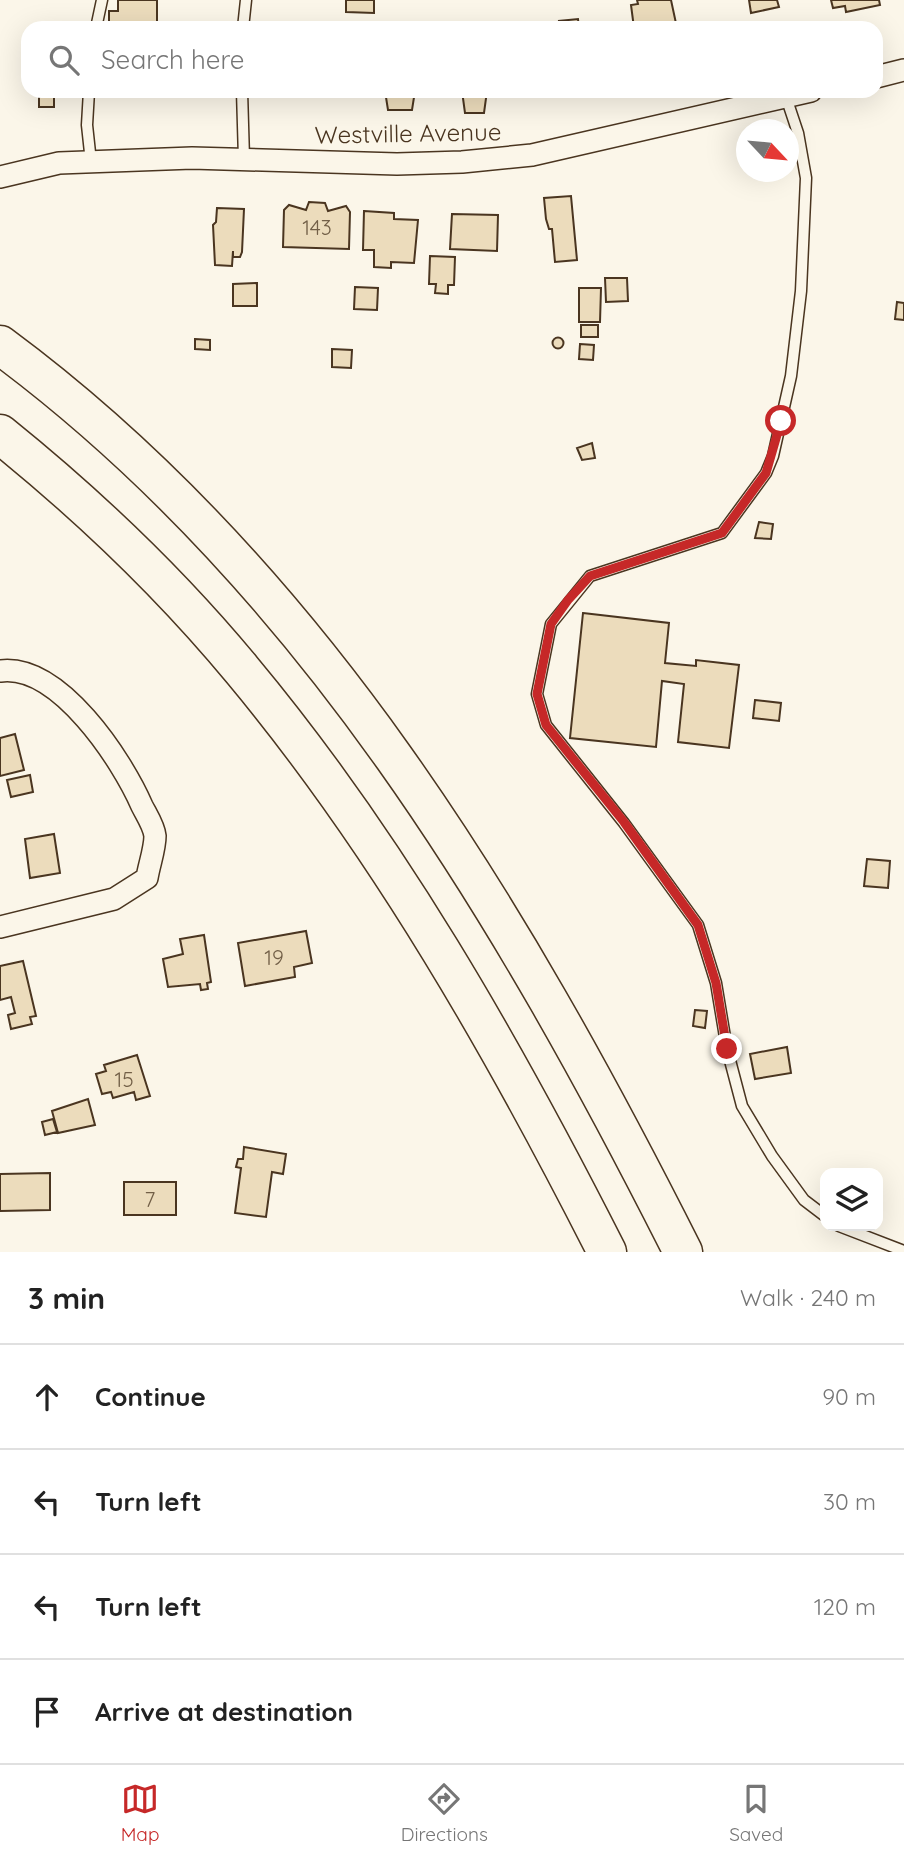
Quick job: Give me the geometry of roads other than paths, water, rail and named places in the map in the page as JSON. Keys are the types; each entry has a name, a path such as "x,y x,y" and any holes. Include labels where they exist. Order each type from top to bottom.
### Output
{"highway":[{"path":"0,345 103,429 197,516 283,611 362,710 435,816 529,968 629,1145 683,1252"},
{"path":"0,434 125,542 242,670 300,743 366,838 465,993 542,1129 607,1252"}],"street":[{"path":"883,76 904,71"},
{"name":"Westville Avenue","path":"0,177 59,163 192,158 397,164 462,162 532,155 782,98"},
{"path":"0,671 8,670 41,681 89,721 131,780 155,834 147,878 114,899 72,912 0,928"}],"lane":[{"path":"98,21 103,0"},
{"path":"244,21 246,0"},
{"path":"89,98 87,125 91,162"},
{"path":"242,98 244,159"},
{"path":"786,98 798,133 806,178 801,292 790,376 774,456 766,473 722,533 590,576 551,624 537,694 546,725 624,822 698,925 716,983 727,1049 742,1106 772,1156 804,1200 820,1212"},
{"path":"852,1231 904,1251"}]}
